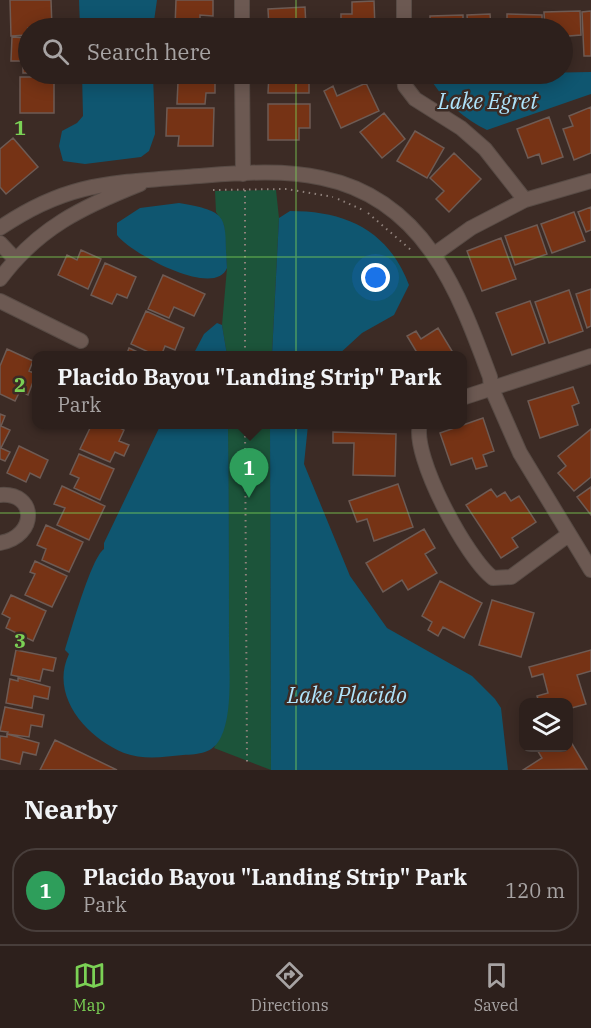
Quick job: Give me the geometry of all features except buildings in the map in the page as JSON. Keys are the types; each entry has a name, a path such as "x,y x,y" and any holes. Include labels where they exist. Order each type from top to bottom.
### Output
{"street":[{"path":"242,0 242,18"},
{"path":"404,0 404,18"},
{"path":"242,84 243,174"},
{"path":"405,84 415,99 461,128 485,149 525,200"},
{"path":"0,228 44,202 79,189 114,181 243,174 322,178 354,188 409,224 433,251 466,312 491,387 520,453 591,570"},
{"path":"0,279 30,244 60,221 88,206 150,180"},
{"path":"433,251 525,200 591,181"},
{"path":"0,243 16,260"},
{"path":"0,301 81,341"},
{"path":"467,396 590,358"},
{"path":"418,429 417,434 433,482 448,517 480,569 493,578 511,577 568,535"},
{"path":"0,495 12,495 22,501 28,510 26,526 18,537 0,543"}],"path":[{"path":"213,190 297,190 338,199 366,211 416,256 433,251"},
{"path":"244,190 245,351"},
{"path":"245,429 247,762"}],"green space":[{"path":"276,190 279,218 272,351 226,351 222,325 227,268 224,225 216,212 215,191"},
{"path":"228,429 270,429 271,770 214,748 225,725 229,678"}],"water":[{"path":"79,0 157,0 154,18 80,18"},
{"name":"Lake Egret","path":"573,72 591,72 591,94 487,130 457,110 434,84 573,84"},
{"path":"82,84 153,84 155,134 149,151 141,157 85,164 63,161 59,146 62,131 77,123 83,116"},
{"path":"179,203 209,210 222,220 225,228 227,268 219,276 207,278 190,276 172,270 138,252 117,235 117,223 140,208"},
{"path":"290,211 329,215 363,227 377,237 400,266 409,285 394,315 362,333 342,351 272,351 279,218"},
{"path":"217,323 222,325 226,351 195,351 204,334"},
{"path":"159,429 228,429 229,689 225,727 218,743 210,750 161,757 131,755 110,746 97,737 75,714 64,685 64,670 69,654 65,650 93,566 104,549 104,543"},
{"name":"Lake Placido","path":"270,429 308,429 304,464 350,576 387,628 472,676 495,699 501,708 508,770 271,770"}],"place":[{"name":"Placido Bayou \"Landing Strip\" Park","path":"249,498"}]}
